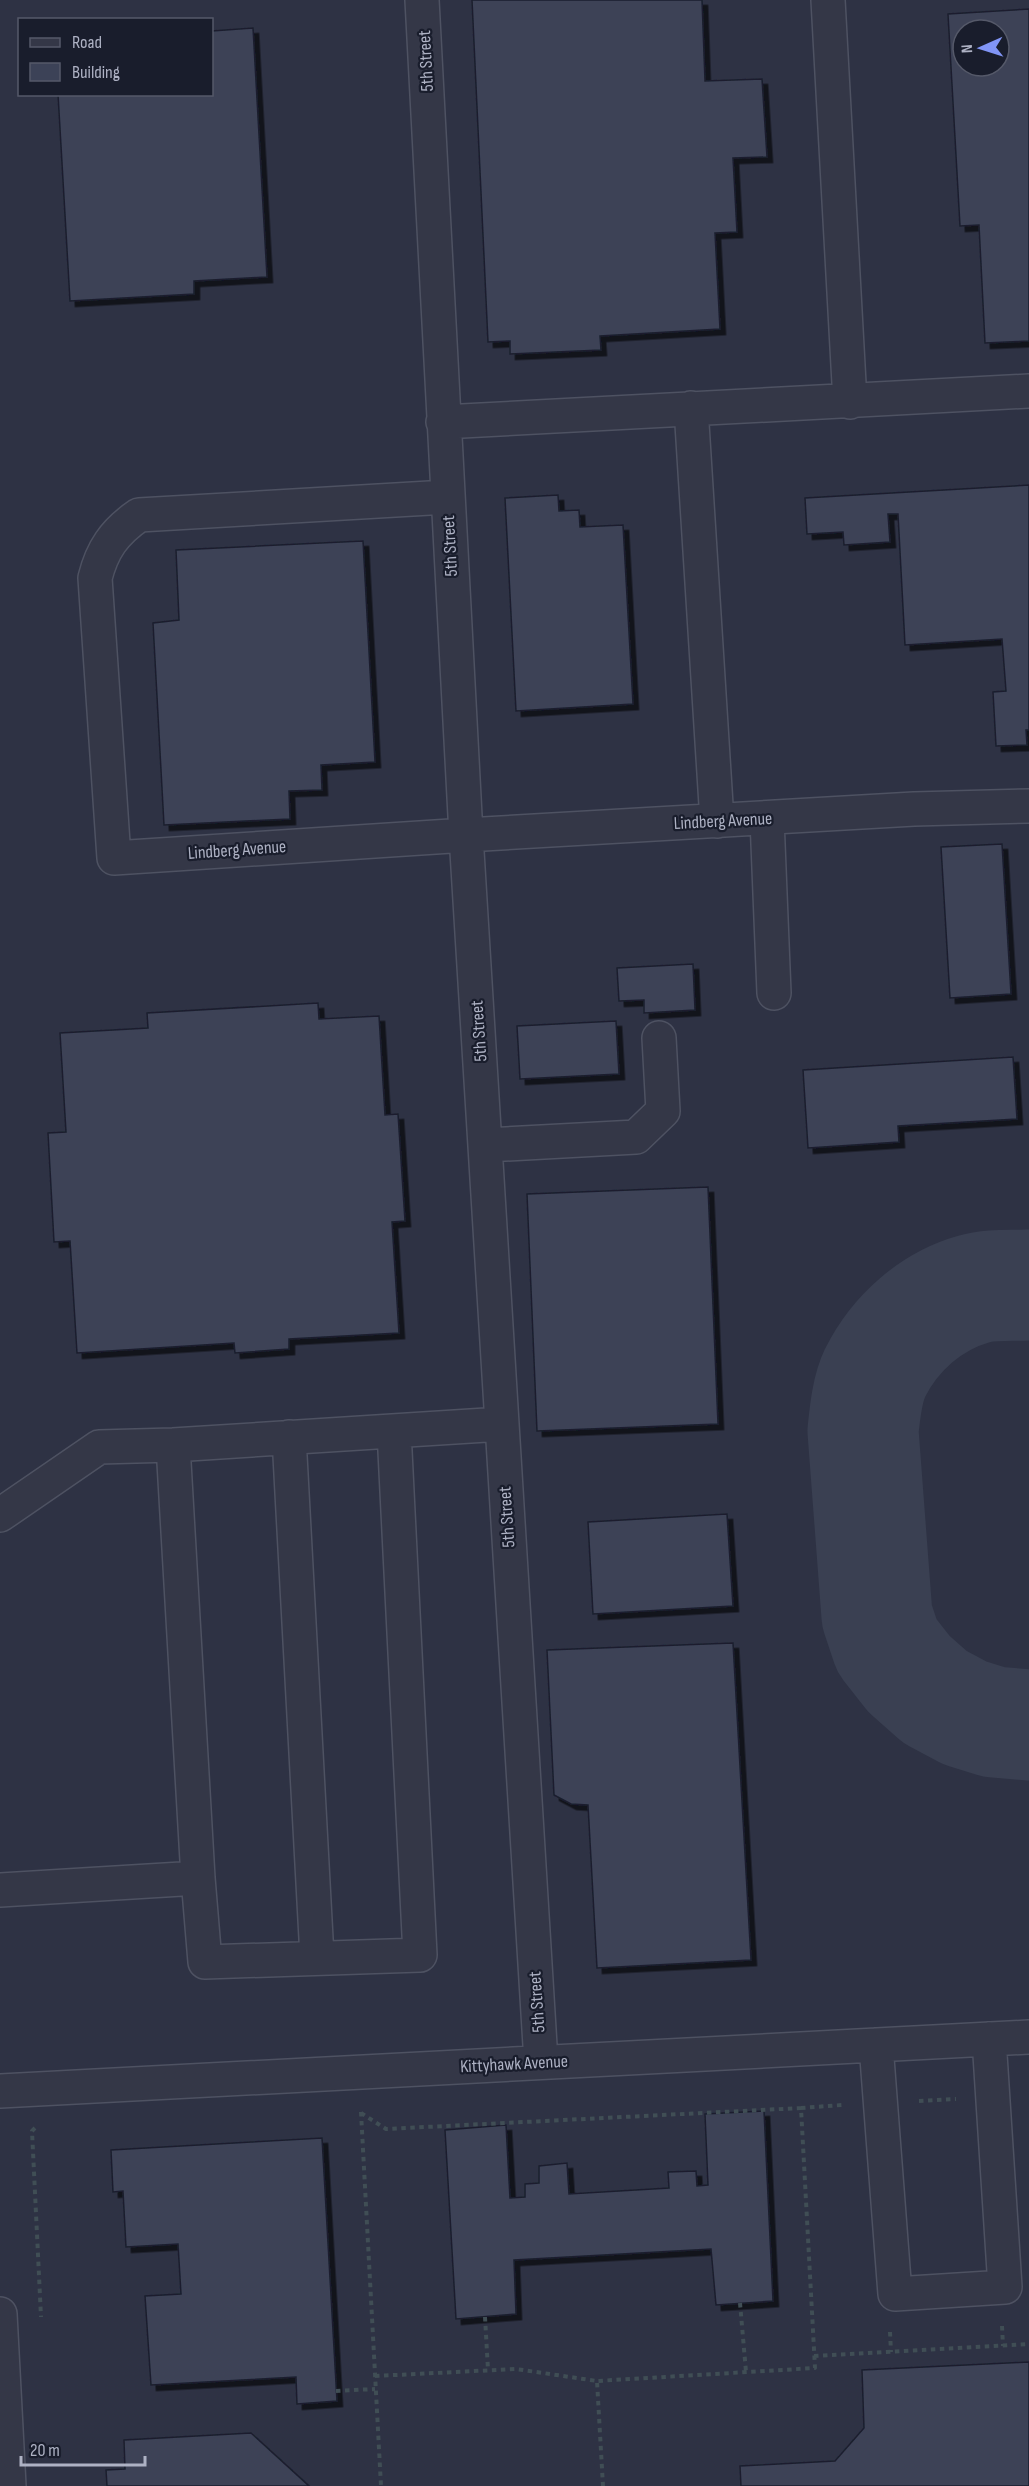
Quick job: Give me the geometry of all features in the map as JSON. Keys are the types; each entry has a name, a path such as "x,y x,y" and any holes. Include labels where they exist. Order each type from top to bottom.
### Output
{"street":[{"name":"5th Street","path":"423,0 466,835 487,1145 541,2062"},
{"path":"828,0 850,402"},
{"path":"444,422 1029,391"},
{"path":"691,408 717,821"},
{"name":"Lindberg Avenue","path":"447,497 139,515 127,523 101,555 95,578 114,858 921,809 1029,807"},
{"path":"767,819 774,993"},
{"path":"487,1145 636,1137 663,1111 659,1038"},
{"path":"0,1515 99,1447 173,1445 502,1425"},
{"path":"173,1445 205,1962 420,1955 394,1431"},
{"path":"290,1437 317,1957"},
{"path":"0,1890 198,1878"},
{"name":"Kittyhawk Avenue","path":"0,2091 1029,2037"},
{"path":"876,2045 895,2294 907,2294 1005,2287 989,2039"},
{"path":"0,2314 9,2486"}],"path":[{"path":"358,2073 381,2486"},
{"path":"361,2113 386,2129 801,2108 815,2368 597,2381 516,2368 375,2376"},
{"path":"32,2131 42,2320"},
{"path":"740,2303 746,2372"},
{"path":"485,2317 488,2370"},
{"path":"814,2356 1029,2344"},
{"path":"597,2381 603,2486"},
{"path":"336,2391 375,2389"}],"shaded area":[{"path":"0,0 1029,0 1029,2486 10,2486 0,2309"}],"building":[{"path":"472,0 702,0 705,81 762,79 767,157 733,158 737,232 715,233 720,329 600,336 601,350 510,354 510,341 488,342"},
{"path":"1029,9 1029,341 985,343 979,225 960,226 952,78 1011,78 1011,18 951,18 951,67 948,14"},
{"path":"253,28 267,277 194,281 194,294 70,301 58,96 213,96 213,31"},
{"path":"1029,485 1029,730 1026,730 1027,745 996,746 993,692 1006,691 1002,639 905,645 898,514 888,514 890,542 844,545 843,532 807,534 805,498"},
{"path":"558,495 559,511 579,510 580,527 623,525 633,704 516,711 505,498"},
{"path":"363,541 375,762 321,765 322,790 289,791 290,819 164,825 153,623 179,620 176,550"},
{"path":"1002,844 1011,994 950,998 941,847"},
{"path":"693,964 695,1010 644,1013 644,1000 619,1001 617,968"},
{"path":"318,1003 319,1019 379,1016 385,1115 398,1114 405,1221 392,1222 399,1333 289,1339 289,1349 235,1353 234,1343 77,1353 70,1241 54,1242 48,1133 66,1132 60,1033 148,1028 147,1013"},
{"path":"616,1021 619,1074 520,1079 517,1026"},
{"path":"1013,1057 1017,1119 898,1126 899,1142 808,1148 803,1070"},
{"path":"708,1187 718,1424 537,1431 527,1194"},
{"path":"727,1514 733,1606 593,1614 588,1522"},
{"path":"733,1643 751,1960 597,1968 588,1805 571,1804 554,1795 547,1650"},
{"path":"764,2111 773,2301 716,2305 711,2249 514,2260 516,2314 456,2319 445,2130 506,2125 510,2198 525,2197 525,2184 539,2183 539,2166 567,2163 569,2194 669,2188 668,2172 696,2171 697,2186 708,2185 705,2114"},
{"path":"322,2138 337,2401 297,2404 296,2377 151,2385 145,2296 181,2294 178,2244 126,2247 123,2191 113,2192 111,2150"},
{"path":"1029,2362 1029,2486 741,2486 740,2466 835,2461 864,2428 862,2370"},
{"path":"251,2433 309,2486 107,2486 106,2470 125,2469 124,2440"}],"taxiway":[{"path":"1029,1285 974,1289 943,1302 916,1320 893,1345 875,1373 868,1394 863,1431 877,1616 887,1646 909,1674 935,1697 965,1713 994,1722 1029,1725"}]}
